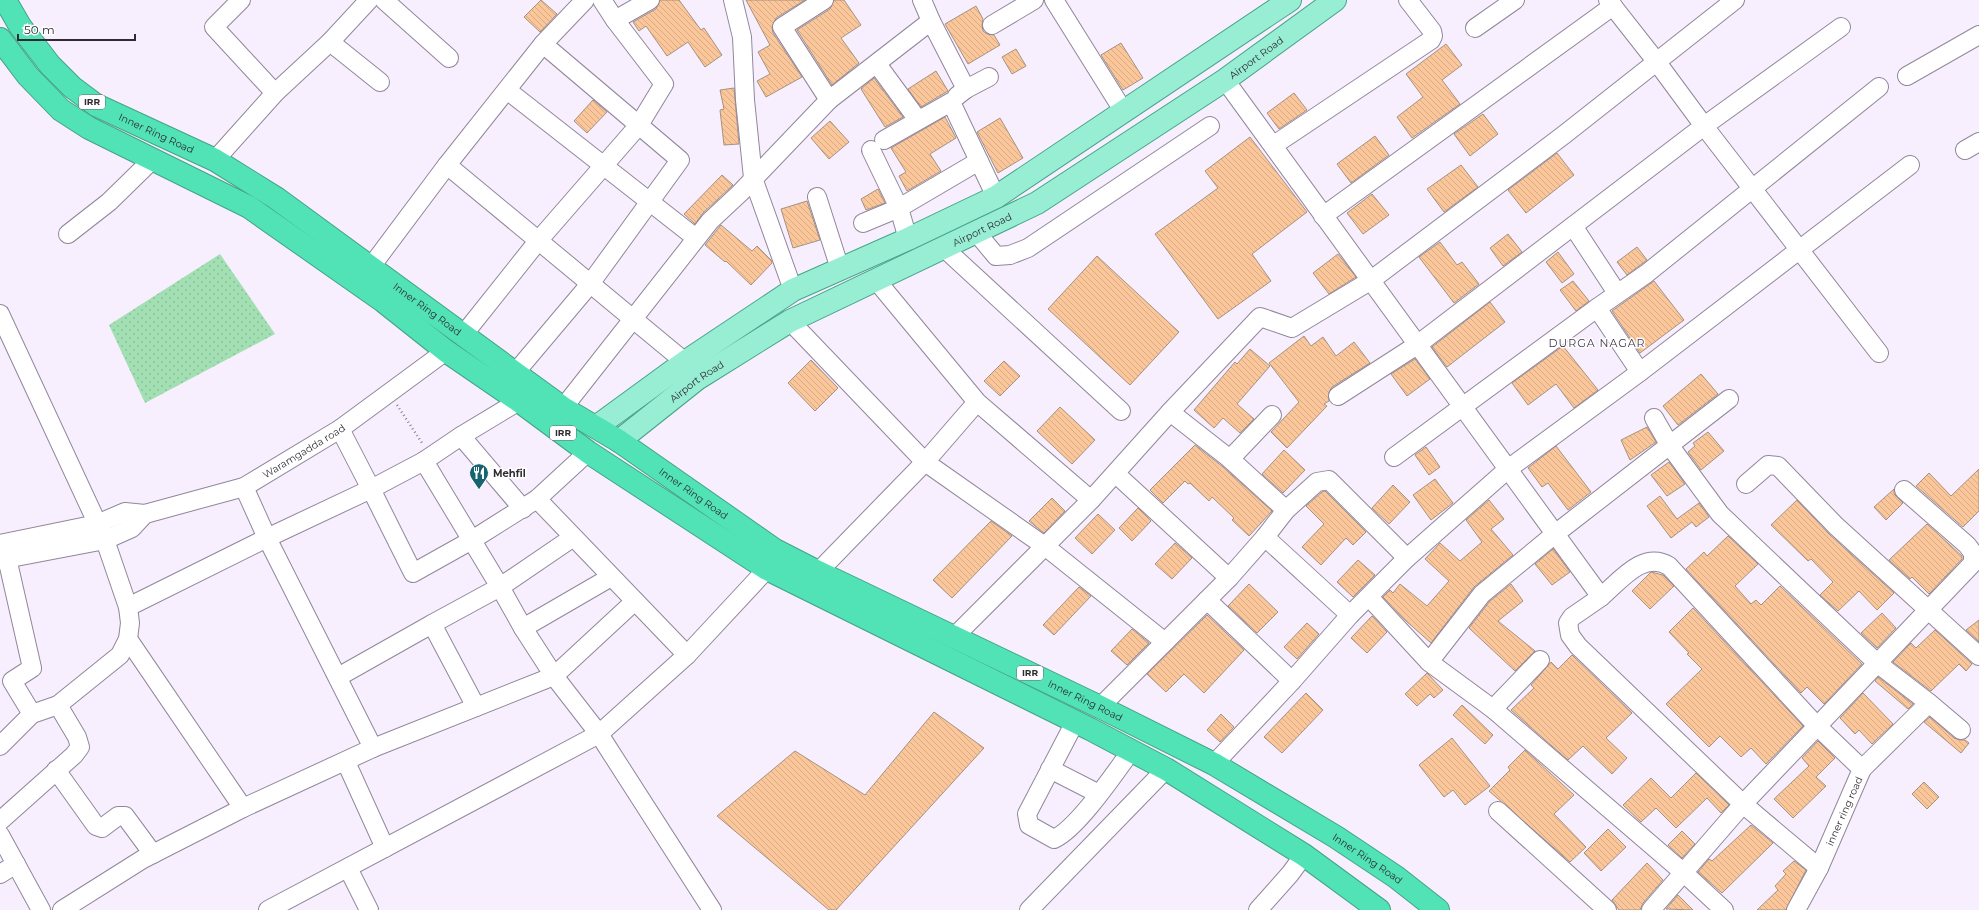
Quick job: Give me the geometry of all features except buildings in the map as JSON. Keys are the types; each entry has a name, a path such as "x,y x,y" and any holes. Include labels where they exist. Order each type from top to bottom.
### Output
{"highway":[{"name":"Inner Ring Road","path":"5,0 20,26 50,65 72,88 96,105 215,160 289,207 370,268 464,334 563,408 619,441 776,550 818,572 1100,707 1214,764 1336,837 1396,877 1438,910"},
{"name":"Inner Ring Road","path":"0,39 28,76 61,110 89,128 249,207 383,301 446,351 519,401 588,452 767,570 1075,722 1166,769 1304,855 1378,910"},
{"path":"275,225 289,207"}],"main road":[{"path":"596,427 686,362 793,290 908,239 996,197 1209,56 1290,0"},
{"name":"Airport Road","path":"619,441 697,379 790,321 1037,203 1225,80 1335,0"},
{"path":"1209,56 1225,80"}],"street":[{"path":"241,0 214,27 275,93"},
{"path":"215,160 275,93 330,42 369,0"},
{"path":"384,0 449,58"},
{"path":"370,268 447,164 543,44 585,0"},
{"path":"464,334 538,241 639,126 664,84 615,20 602,0"},
{"path":"615,20 650,0"},
{"path":"733,0 742,37 745,100 754,178 793,290"},
{"path":"824,0 782,27 829,100"},
{"path":"922,0 931,21 966,89"},
{"path":"992,25 1034,0"},
{"path":"1054,0 1124,112"},
{"path":"1274,145 1431,40 1433,36 1432,31 1408,0"},
{"path":"1475,28 1515,0"},
{"path":"954,637 1046,547 1116,474 1170,412 1260,317 1292,328 1370,281 1565,134 1735,0"},
{"path":"1323,216 1610,3 1879,353"},
{"path":"563,408 710,221 754,178 829,100 931,21"},
{"path":"1338,396 1417,345 1704,126 1841,26"},
{"path":"1907,76 1979,35"},
{"path":"330,42 380,82"},
{"path":"515,373 590,284 680,160 543,44"},
{"path":"877,64 918,120"},
{"path":"908,239 877,145 950,102 966,89 989,77"},
{"path":"1225,80 1274,145 1370,281 1601,597"},
{"path":"1394,457 1462,405 1617,293 1646,274 1878,87"},
{"path":"507,90 696,238"},
{"path":"950,102 996,197"},
{"path":"976,232 996,256 1010,255 1028,248 1210,126"},
{"path":"68,234 109,202 153,159"},
{"path":"863,223 899,208 979,161"},
{"path":"447,164 632,319 686,362"},
{"path":"1214,764 1292,681 1350,615 1407,558 1508,469 1640,372 1910,165"},
{"path":"817,197 840,269"},
{"path":"1574,226 1617,293"},
{"path":"944,248 1122,411"},
{"path":"876,280 977,402 1091,500"},
{"path":"1597,308 1640,372"},
{"path":"0,314 4,336 101,532 128,607 130,623 128,639 120,655 58,705 32,714 0,746"},
{"path":"790,321 925,462 1046,547 1165,642"},
{"name":"Waramgadda road","path":"2,554 101,532 132,528 144,514 244,487 340,429 446,351"},
{"path":"1429,662 1482,594 1555,534 1670,446 1729,398"},
{"path":"128,607 267,538 371,489 428,459 460,436 519,401"},
{"path":"818,572 925,462 977,402"},
{"path":"1170,412 1230,459 1286,510"},
{"path":"1230,459 1272,415"},
{"path":"1654,418 1670,446 1720,514 1877,663 1961,730"},
{"path":"340,429 413,573 472,540 530,504 588,452"},
{"path":"460,436 530,504 572,538 687,655"},
{"path":"428,459 472,540 523,628 554,676 599,734 712,910"},
{"path":"1746,484 1768,465 1778,466 1836,526 1979,656"},
{"path":"1116,474 1229,578"},
{"path":"1100,707 1229,578 1265,537 1286,510 1317,482 1329,480 1407,558"},
{"path":"244,487 267,538 373,748"},
{"path":"1651,910 1743,804 1816,725 1973,563 1973,553 1967,545 1904,490"},
{"path":"1265,537 1350,615"},
{"path":"338,677 500,587 572,538"},
{"path":"2,554 32,668 12,681 32,714"},
{"name":"inner ring road","path":"1796,910 1819,868 1862,770 1816,725 1669,566 1656,560 1641,563 1601,597 1572,617 1568,623 1570,635 1578,646 1743,804 1819,868"},
{"path":"268,910 288,905 348,868 599,734 687,655 767,570"},
{"path":"523,628 611,577"},
{"path":"1369,597 1429,662 1493,709 1684,873 1724,910"},
{"path":"1207,600 1292,681"},
{"path":"62,910 153,854 243,808 346,762 373,748 554,676 635,601"},
{"path":"432,624 476,707"},
{"path":"128,639 243,808"},
{"path":"1493,709 1540,660"},
{"path":"1862,770 1929,703"},
{"path":"0,821 74,755 80,747 58,705"},
{"path":"1075,722 1026,814 1029,825 1054,839 1063,835 1099,794 1131,751"},
{"path":"346,762 385,848"},
{"path":"1050,769 1099,794"},
{"path":"1029,910 1166,769"},
{"path":"56,770 96,826 102,828 118,816 125,816 153,854"},
{"path":"1498,811 1607,910"},
{"path":"0,835 41,910"},
{"path":"1258,910 1290,874 1304,855"},
{"path":"0,874 16,864"},
{"path":"348,868 370,910"}],"path":[{"path":"389,393 428,459"}],"green space":[{"path":"220,254 275,334 145,403 109,325"}],"place":[{"name":"Mehfil","path":"479,490"}],"district":[{"name":"DURGA NAGAR","path":"1597,343"}]}
